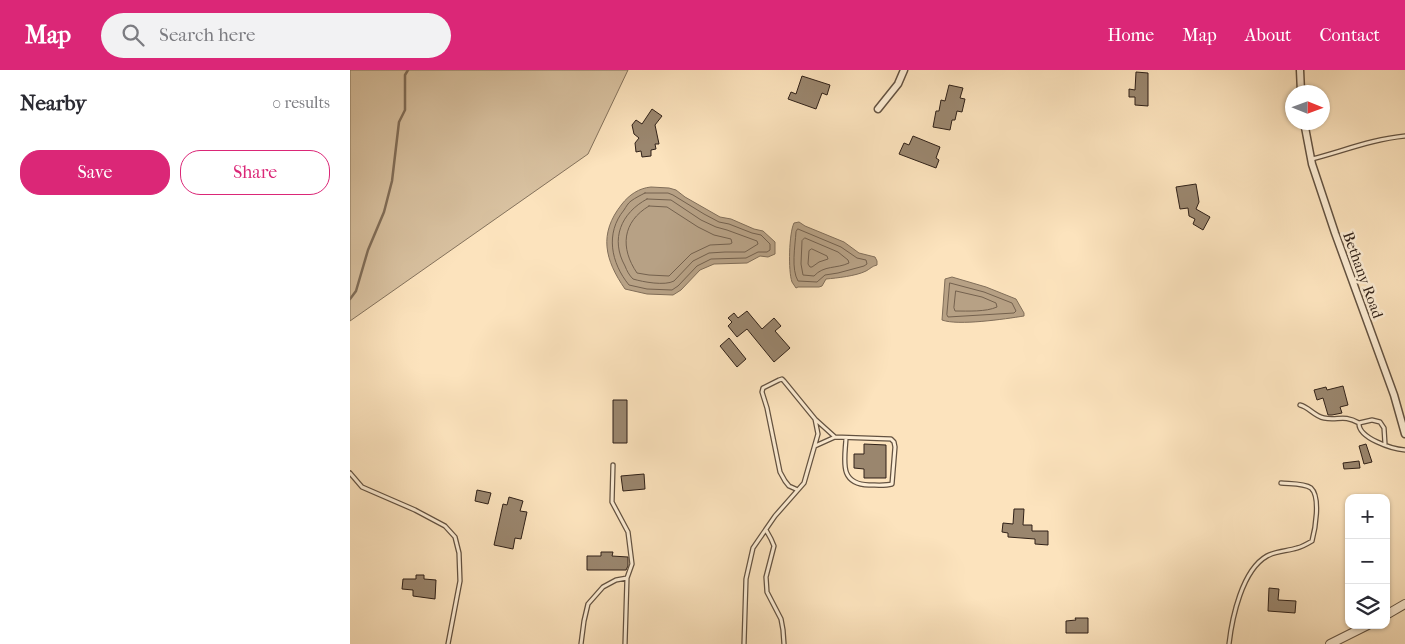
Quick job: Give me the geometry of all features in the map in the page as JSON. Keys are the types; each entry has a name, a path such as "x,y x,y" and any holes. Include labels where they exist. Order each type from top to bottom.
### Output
{"street":[{"path":"878,109 898,84 904,70"},
{"path":"1300,70 1301,85"},
{"name":"Bethany Road","path":"1305,130 1311,160 1335,233 1394,395 1405,434"},
{"path":"1390,613 1405,604"},
{"path":"1332,644 1360,629"}],"lane":[{"path":"1311,160 1369,143 1405,136"},
{"path":"798,490 785,481 780,472 762,392 763,388 782,379 815,419 836,437"},
{"path":"1300,405 1306,406 1311,413 1325,418 1351,418 1359,423 1372,420 1380,422 1384,428 1385,444"},
{"path":"744,644 746,579 753,548 776,516 804,483 818,434 815,419"},
{"path":"1359,423 1358,426 1367,437 1397,449 1405,450"},
{"path":"814,447 836,437 892,439 895,447 892,484 858,485 850,479 845,470 846,438"},
{"path":"613,465 612,502 628,532 632,564 627,578 625,644"},
{"path":"350,473 362,488 415,510 445,526 454,537 459,553 460,580 448,644"},
{"path":"1229,644 1236,604 1245,583 1256,566 1267,556 1299,548 1312,542 1315,532 1316,496 1311,488 1281,483"},
{"path":"766,530 774,546 766,577 767,592 781,619 784,644"},
{"path":"581,644 588,604 603,587 616,580 627,578"}],"shaded area":[{"path":"350,70 628,70 588,154 350,321"}],"water":[{"path":"651,187 676,190 720,217 731,219 763,231 775,242 775,254 768,257 760,256 747,263 714,264 700,270 681,290 673,295 647,294 625,289 609,257 607,236 614,215 622,204 638,190"},
{"path":"799,222 844,242 859,253 875,257 877,265 857,274 826,279 822,286 819,287 796,288 791,277 790,252 792,228 794,223"},
{"path":"952,277 986,287 1016,299 1024,316 970,322 942,320 945,279"}],"building":[{"path":"1136,72 1148,73 1148,106 1135,105 1135,97 1129,97 1129,89 1135,90"},
{"path":"802,76 830,85 827,95 822,93 816,109 788,99 791,92 796,94"},
{"path":"949,85 963,88 960,98 965,99 962,112 957,111 955,120 952,120 950,130 933,127 936,111 939,111 941,100 945,101"},
{"path":"652,109 662,116 655,125 659,144 655,144 656,149 651,150 651,156 642,157 641,151 636,152 635,143 639,138 634,134 632,125 636,120 642,124"},
{"path":"913,136 940,147 936,158 939,160 936,168 899,154 904,143 909,145"},
{"path":"1196,184 1199,202 1196,209 1210,217 1203,230 1193,224 1195,219 1189,216 1188,208 1180,209 1176,187"},
{"path":"747,311 762,329 774,318 781,326 775,331 790,348 774,362 747,329 737,337 728,326 732,322 728,318 734,313 738,318"},
{"path":"729,338 746,359 737,367 720,346"},
{"path":"1343,386 1348,405 1340,407 1342,413 1328,415 1323,398 1317,400 1314,390 1326,387 1327,390"},
{"path":"613,400 627,400 627,443 613,443"},
{"path":"864,444 886,445 886,478 864,478 864,469 854,468 854,454 864,454"},
{"path":"1366,444 1372,462 1364,464 1359,446"},
{"path":"1359,461 1360,468 1344,469 1343,463"},
{"path":"644,474 645,489 623,491 621,476"},
{"path":"477,490 491,493 488,504 475,501"},
{"path":"509,497 523,501 520,511 527,512 521,539 515,538 513,549 494,545 503,504 507,505"},
{"path":"1014,509 1024,509 1023,525 1032,525 1032,531 1048,531 1048,545 1035,544 1035,539 1008,537 1008,533 1002,532 1003,523 1013,524"},
{"path":"601,552 613,552 612,556 628,557 626,570 587,570 587,556 601,556"},
{"path":"416,575 424,575 424,579 436,580 435,599 413,596 413,590 402,589 403,579 416,579"},
{"path":"1269,588 1279,589 1278,600 1296,601 1295,613 1268,611"},
{"path":"1075,618 1088,618 1088,633 1066,633 1066,621 1076,620"}],"waterway":[{"path":"350,299 356,291 368,250 384,212 392,181 399,122 405,110 405,75 408,70"}]}
